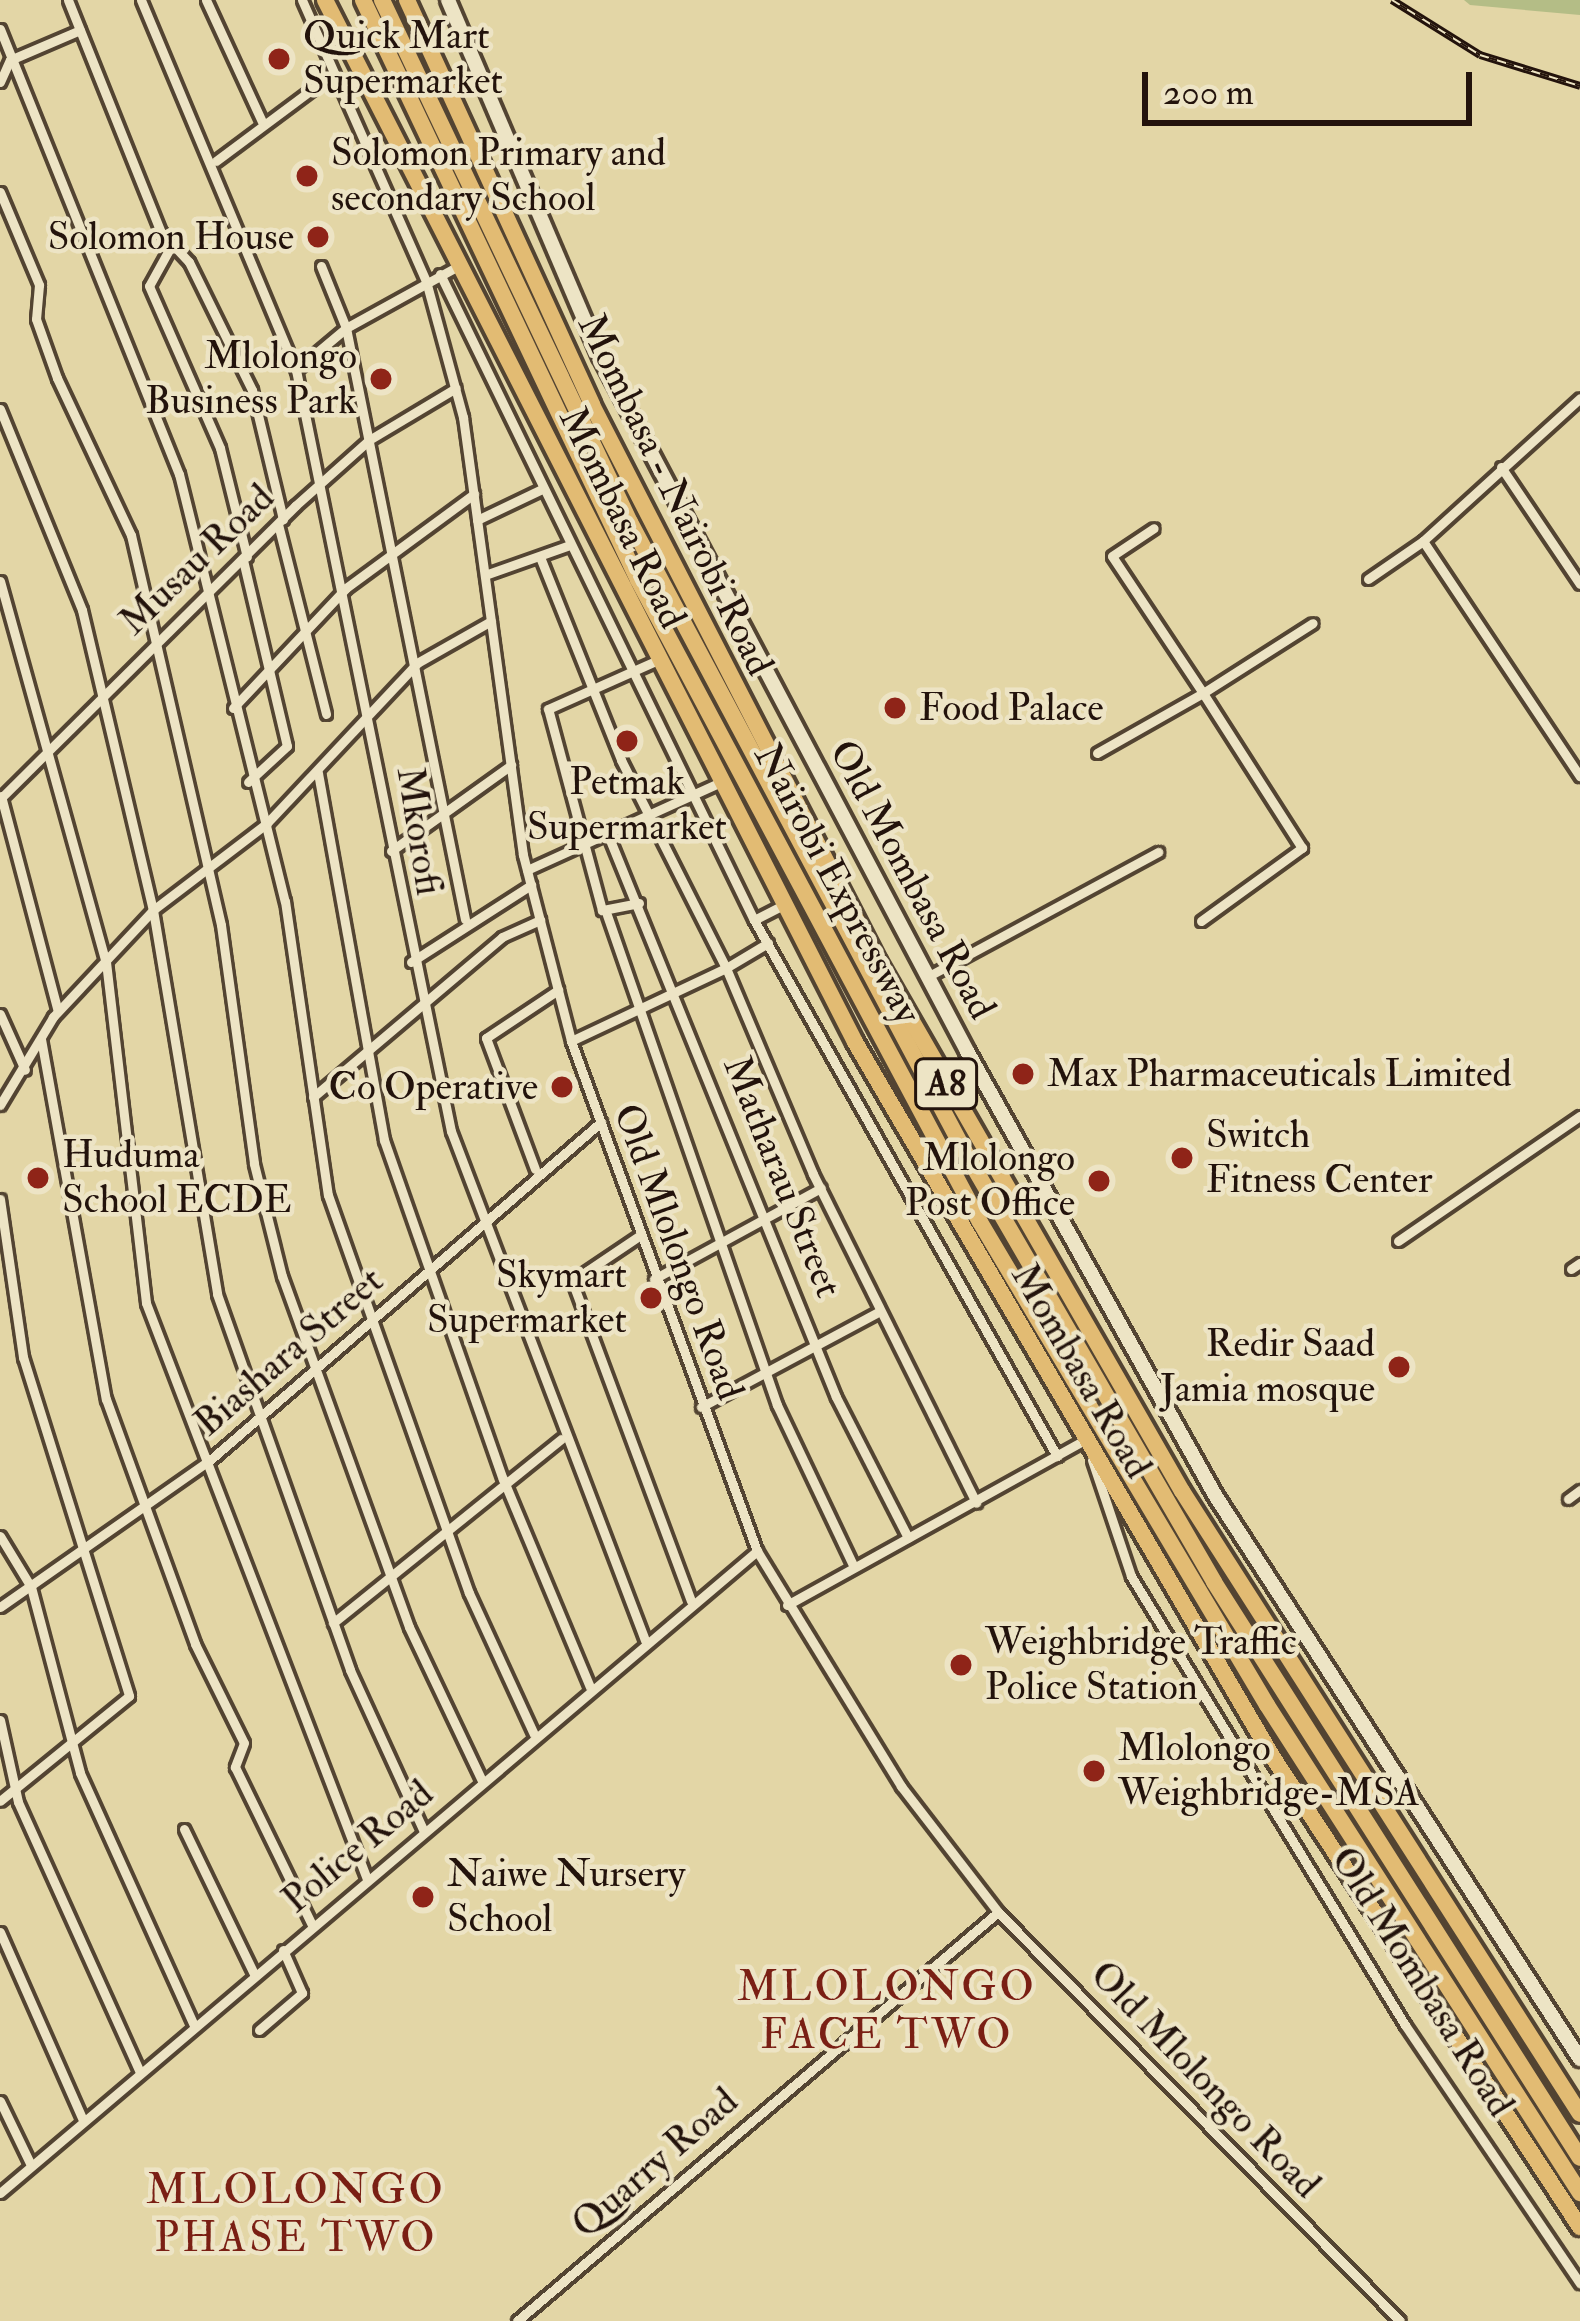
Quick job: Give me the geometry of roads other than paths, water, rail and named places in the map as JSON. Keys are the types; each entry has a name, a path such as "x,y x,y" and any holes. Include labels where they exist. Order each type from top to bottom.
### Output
{"highway":[{"name":"Mombasa Road","path":"325,0 717,784 1087,1448 1356,1891 1580,2227"},
{"name":"Nairobi Expressway","path":"363,0 638,580 980,1222 1267,1705 1580,2193"},
{"name":"Nairobi Expressway","path":"382,0 630,523 965,1152 1214,1582 1580,2158"},
{"name":"Mombasa - Nairobi Road","path":"407,0 602,426 888,981 1181,1491 1580,2114"}],"street":[{"path":"68,0 170,248 189,262 252,390 326,714"},
{"path":"141,0 216,161 262,122 334,73"},
{"path":"206,0 262,122"},
{"name":"Old Mlolongo Road","path":"302,0 426,281 456,388 527,871 571,1040 700,1407 757,1551 932,1832 998,1912 1400,2321"},
{"name":"Old Mombasa Road","path":"448,0 600,356 927,976 1215,1495 1580,2060"},
{"path":"0,29 179,474 248,782 267,823 328,1195 449,1526 535,1734"},
{"path":"0,82 10,60 80,29"},
{"name":"Mkorofi","path":"216,161 296,370 346,588 420,1006 561,1439 645,1640"},
{"path":"0,192 39,285 36,319 57,378 131,535 206,861 254,1164 391,1577 482,1781"},
{"path":"170,248 149,286 220,448 287,746 248,782"},
{"path":"296,370 346,328 460,265"},
{"path":"321,266 346,328 417,662 439,810 465,919"},
{"path":"440,274 567,546 754,920 1057,1456"},
{"name":"Musau Road","path":"0,795 99,692 157,644 280,521 370,440 456,388"},
{"path":"1368,579 1423,542 1580,398"},
{"path":"0,409 71,566 153,910 199,1223 259,1414 333,1623 424,1832"},
{"path":"1501,467 1580,584"},
{"path":"477,520 540,490"},
{"path":"232,708 346,588 474,494"},
{"path":"1154,528 1112,556 1302,848 1201,921"},
{"path":"1423,542 1580,776"},
{"path":"485,575 567,546"},
{"path":"540,557 592,688 726,968 821,1188 976,1503"},
{"path":"0,581 50,742 106,962 146,1303 210,1460 263,1627 367,1879"},
{"path":"0,1105 58,1011 153,910 206,861 267,823 417,662 491,621"},
{"path":"1097,753 1313,622"},
{"path":"592,688 656,661"},
{"name":"Matharau Street","path":"592,688 548,709 580,846 766,1372 854,1567"},
{"path":"391,851 439,810 511,765"},
{"path":"318,773 364,1057 504,1483 590,1687"},
{"path":"527,871 653,818 717,784"},
{"path":"0,795 58,1011"},
{"name":"Matharau Street","path":"608,835 639,904 672,998 769,1215 816,1344 908,1538"},
{"path":"927,976 1158,852"},
{"path":"411,962 465,919 531,885"},
{"path":"607,915 639,904"},
{"path":"754,920 784,905"},
{"path":"314,1097 420,1006 540,920"},
{"path":"571,1040 638,1017 768,943"},
{"path":"536,1169 486,1038 558,990"},
{"path":"0,1014 25,1070"},
{"path":"41,1039 95,1362 147,1507 244,1743 235,1767 312,1925"},
{"path":"1398,1240 1580,1116"},
{"name":"Biashara Street","path":"0,1607 85,1542 147,1507 210,1460 432,1269 536,1169 601,1122"},
{"path":"654,1279 821,1188"},
{"path":"0,1199 23,1357 85,1542 129,1696 15,1784 0,1801"},
{"path":"639,1236 572,1281 692,1601"},
{"path":"700,1407 880,1311"},
{"path":"333,1623 561,1439"},
{"path":"787,1605 1057,1456 1087,1448"},
{"name":"Old Mombasa Road","path":"1087,1448 1131,1576 1405,2025 1580,2283"},
{"path":"1568,1498 1580,1490"},
{"path":"0,1536 31,1587 70,1741 194,2026"},
{"name":"Police Road","path":"0,2193 645,1640 757,1551"},
{"path":"0,1720 15,1784 140,2072"},
{"path":"184,1829 254,1974"},
{"name":"Quarry Road","path":"517,2321 998,1912"},
{"path":"0,1932 83,2120"},
{"path":"259,2030 302,1993 283,1950"},
{"path":"0,2101 31,2165"}],"railway":[{"path":"1392,0 1480,55 1580,86"}],"place":[{"name":"Quick Mart Supermarket","path":"279,59"},
{"name":"Solomon Primary and secondary School","path":"307,176"},
{"name":"Solomon House","path":"318,237"},
{"name":"Mlolongo Business Park","path":"381,379"},
{"name":"Food Palace","path":"895,708"},
{"name":"Petmak Supermarket","path":"627,741"},
{"name":"Max Pharmaceuticals Limited","path":"1023,1074"},
{"name":"Co Operative","path":"562,1087"},
{"name":"Switch Fitness Center","path":"1182,1158"},
{"name":"Huduma School ECDE","path":"38,1178"},
{"name":"Mlolongo Post Office","path":"1099,1181"},
{"name":"Skymart Supermarket","path":"651,1298"},
{"name":"Redir Saad Jamia mosque","path":"1399,1367"},
{"name":"Weighbridge Traffic Police Station","path":"961,1665"},
{"name":"Mlolongo Weighbridge-MSA","path":"1094,1771"},
{"name":"Naiwe Nursery School","path":"423,1897"}],"district":[{"name":"MLOLONGO FACE TWO","path":"887,2011"},
{"name":"MLOLONGO PHASE TWO","path":"296,2214"}]}
